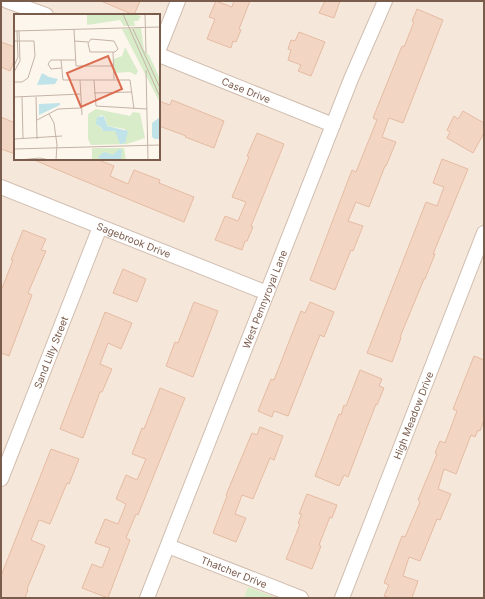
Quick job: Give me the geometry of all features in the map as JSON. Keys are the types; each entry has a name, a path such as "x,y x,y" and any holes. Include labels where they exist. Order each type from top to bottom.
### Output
{"street":[{"path":"7,1 43,14"},
{"path":"160,46 178,1"},
{"name":"West Pennyroyal Lane","path":"147,598 351,79 385,1"},
{"name":"Case Drive","path":"160,55 333,125"},
{"name":"Sagebrook Drive","path":"1,187 267,293"},
{"name":"Sand Lilly Street","path":"1,479 100,226"},
{"name":"High Meadow Drive","path":"342,598 484,233"},
{"name":"Thatcher Drive","path":"168,546 301,598"}],"shaded area":[{"path":"1,1 484,1 484,598 1,598"}],"green space":[{"path":"248,587 277,598 244,598"}],"building":[{"path":"101,1 140,1 134,14"},
{"path":"216,1 232,7 234,1 250,1 239,29 241,30 236,42 233,41 231,48 207,39 215,19 209,17"},
{"path":"325,1 340,1 334,18 319,13"},
{"path":"417,9 443,20 403,123 389,118 382,137 396,142 369,207 356,202 348,221 363,226 353,251 351,250 335,290 310,280 352,170 356,172 377,120 373,118 402,46 404,47 414,22 412,21"},
{"path":"299,32 325,42 311,76 298,71 301,65 288,60 291,50 288,49 291,40 295,41"},
{"path":"1,42 14,47 14,61 10,71 1,67"},
{"path":"172,100 224,121 214,148 160,126 160,101 170,105"},
{"path":"463,111 484,123 484,133 473,153 447,138 450,132 447,130 454,116 458,119"},
{"path":"1,117 14,123 14,154 1,149"},
{"path":"257,133 284,144 251,226 253,227 242,250 215,240 225,216 238,221 246,202 232,197 249,157 247,156"},
{"path":"442,159 468,169 433,254 435,254 425,279 400,337 401,338 392,362 367,353 426,202 437,206 444,187 433,183"},
{"path":"34,160 99,160 114,166 110,176 128,184 134,170 160,180 159,183 194,197 184,222"},
{"path":"23,230 46,239 41,250 46,251 28,293 32,295 9,356 1,353 1,291"},
{"path":"123,269 146,279 137,302 113,293"},
{"path":"194,302 218,311 193,377 166,366 175,342 178,343"},
{"path":"310,302 334,312 324,337 320,335 288,416 274,411 272,417 258,411 271,379 274,380 301,311 305,313"},
{"path":"105,312 132,323 121,349 108,343 100,364 112,369 102,392 100,392 83,438 60,429"},
{"path":"474,356 484,360 484,420 480,431 478,430 475,437 471,435 456,474 444,469 438,489 451,494 440,520 437,519 420,561 409,557 403,576 418,581 412,598 390,598 384,596 389,585 384,583 402,536 405,537 420,502 418,500 437,454 435,453 440,441 445,443 457,411 453,409"},
{"path":"360,370 382,379 379,386 384,388 377,405 376,404 348,477 344,475 339,486 315,476 339,414 341,415 344,405 346,406"},
{"path":"160,388 185,398 138,515 136,514 126,538 130,540 108,598 82,588 92,564 102,568 110,548 95,543 105,519 118,524 126,504 116,499 126,475 137,480 146,459 132,454 142,428 144,429"},
{"path":"260,427 283,436 274,460 270,458 253,499 242,495 235,514 246,518 236,542 213,533 227,496 226,495 252,433 257,435"},
{"path":"51,449 79,459 50,524 39,520 31,540 45,546 27,589 25,598 1,598 1,576"},
{"path":"307,494 337,505 332,518 330,517 319,545 321,546 312,569 286,559 300,524 298,523 302,514 299,514"}]}
